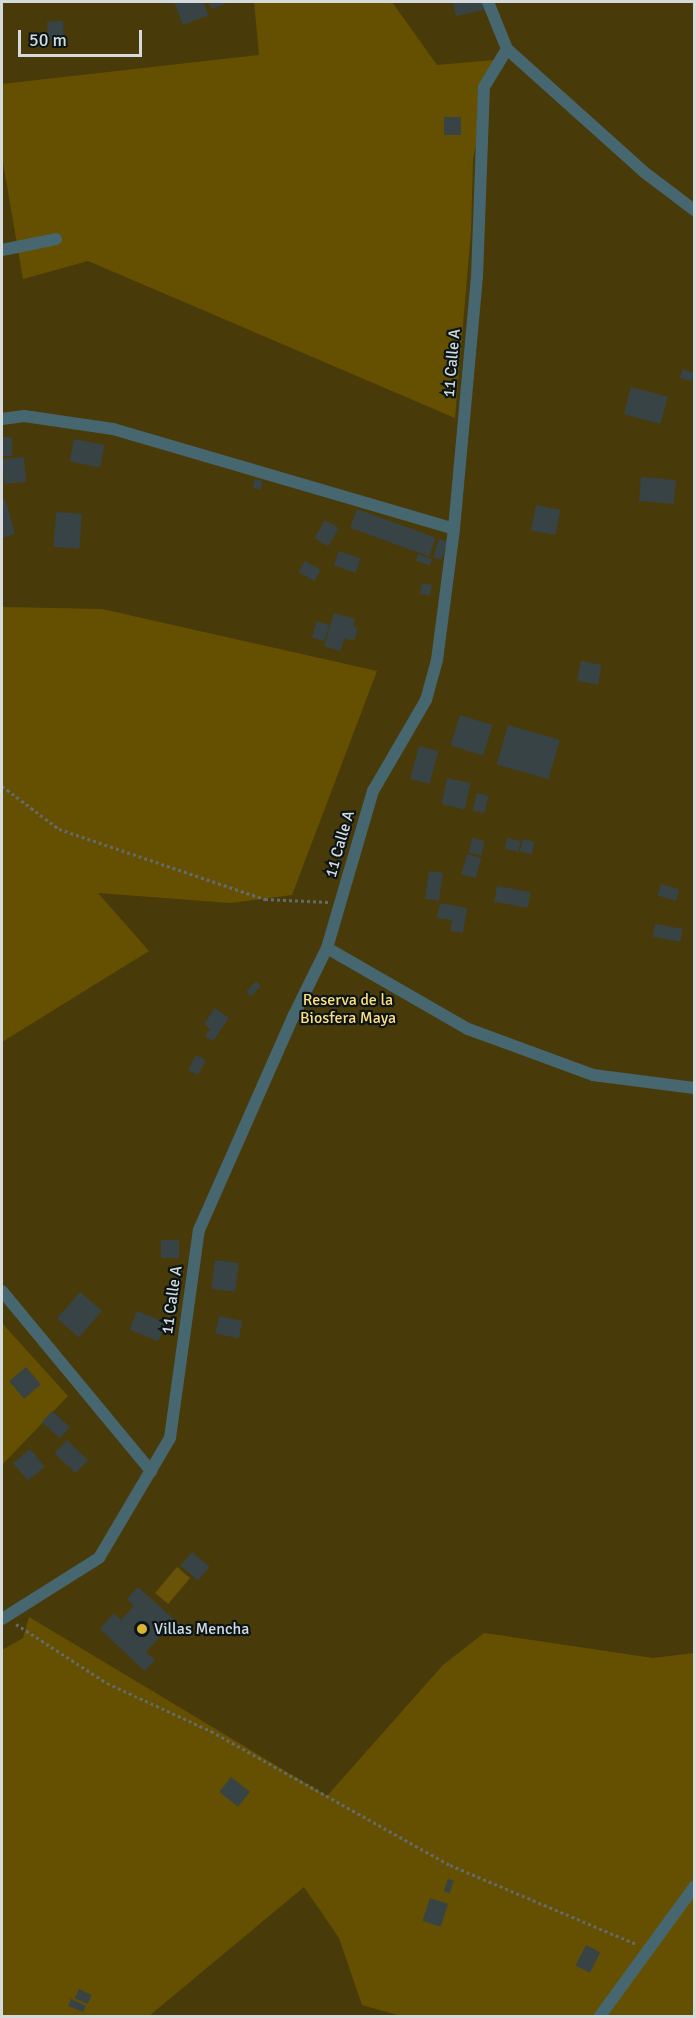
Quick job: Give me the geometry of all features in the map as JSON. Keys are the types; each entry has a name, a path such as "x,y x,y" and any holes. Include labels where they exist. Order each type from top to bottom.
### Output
{"street":[{"path":"493,4 507,49 644,172 694,210"},
{"name":"11 Calle A","path":"3,1618 99,1558 170,1438 199,1230 294,1015 327,948 373,791 426,700 437,660 454,529 477,277 484,87 507,49"},
{"path":"2,250 56,240"},
{"path":"2,419 24,416 113,429 454,529"},
{"path":"327,948 468,1029 593,1075 694,1088"},
{"path":"2,1292 151,1471"},
{"path":"600,2016 694,1887"}],"path":[{"path":"2,786 59,829 69,833 265,899 340,903"},
{"path":"3,1618 107,1683 211,1731 450,1865 647,1949"}],"green space":[{"name":"Reserva de la Biosfera Maya","path":"2,2 694,2 694,2016 2,2016"}],"shaded area":[{"path":"254,2 392,2 437,65 494,60 473,159 471,231 455,418 88,261 23,279 2,157 2,84 259,55"},
{"path":"2,607 102,609 377,671 292,895 230,903 98,893 149,951 2,1042"},
{"path":"2,1323 68,1396 2,1465"},
{"path":"177,1567 190,1578 168,1604 155,1593"},
{"path":"29,1617 327,1796 443,1665 484,1633 653,1658 694,1653 694,2016 401,2016 362,2005 339,1938 304,1887 149,2016 2,2016 2,1650 23,1638"}],"building":[{"path":"174,2 203,2 209,15 183,25"},
{"path":"209,2 224,2 225,4 212,9"},
{"path":"453,2 485,2 487,9 456,16"},
{"path":"63,21 64,39 48,40 47,22"},
{"path":"444,117 461,117 461,135 444,135"},
{"path":"683,369 694,373 691,382 680,377"},
{"path":"631,387 668,397 660,424 624,414"},
{"path":"2,437 12,437 12,456 2,456"},
{"path":"74,439 104,445 100,467 70,462"},
{"path":"24,457 26,482 4,484 2,459"},
{"path":"641,477 676,480 674,504 639,501"},
{"path":"255,479 263,481 261,490 253,488"},
{"path":"5,499 15,534 2,538 2,500"},
{"path":"536,505 561,510 556,535 531,531"},
{"path":"357,509 436,538 429,557 350,528"},
{"path":"56,512 82,514 79,549 54,547"},
{"path":"325,520 339,528 328,546 314,538"},
{"path":"439,539 448,542 442,560 433,557"},
{"path":"339,551 361,559 355,573 334,565"},
{"path":"418,554 432,559 430,566 416,561"},
{"path":"305,561 321,570 314,581 299,572"},
{"path":"422,583 432,585 430,596 420,594"},
{"path":"334,613 355,619 353,626 358,628 354,641 345,638 340,651 324,646"},
{"path":"317,621 329,625 324,641 312,637"},
{"path":"581,661 602,665 598,685 577,681"},
{"path":"460,715 493,725 483,756 451,746"},
{"path":"508,725 560,740 549,779 497,764"},
{"path":"419,746 438,751 430,784 410,779"},
{"path":"447,778 470,783 465,809 441,804"},
{"path":"477,793 489,796 484,813 473,810"},
{"path":"472,838 485,841 481,856 469,853"},
{"path":"507,838 521,841 518,852 505,849"},
{"path":"523,839 535,842 531,855 520,852"},
{"path":"467,854 481,858 476,878 461,874"},
{"path":"429,871 443,873 439,901 425,899"},
{"path":"661,884 679,889 676,901 658,896"},
{"path":"497,886 530,892 528,908 494,902"},
{"path":"440,903 467,908 463,933 450,931 452,920 437,918"},
{"path":"655,924 683,929 680,942 653,937"},
{"path":"256,981 261,986 251,996 246,992"},
{"path":"215,1008 229,1018 213,1041 205,1036 210,1029 204,1024"},
{"path":"196,1055 206,1060 198,1075 188,1070"},
{"path":"161,1240 179,1240 179,1258 161,1258"},
{"path":"215,1260 239,1263 235,1292 211,1289"},
{"path":"80,1292 102,1311 79,1337 57,1318"},
{"path":"137,1311 166,1323 158,1341 130,1330"},
{"path":"219,1316 242,1321 239,1339 215,1334"},
{"path":"26,1367 41,1385 24,1399 9,1381"},
{"path":"52,1411 70,1427 60,1438 42,1422"},
{"path":"67,1440 88,1460 75,1473 54,1453"},
{"path":"30,1449 45,1467 28,1481 13,1463"},
{"path":"192,1552 210,1567 198,1581 180,1566"},
{"name":"Villas Mencha","path":"138,1587 184,1628 176,1637 167,1629 146,1652 155,1660 145,1671 100,1629 114,1613 121,1620 134,1606 127,1599"},
{"path":"231,1777 250,1792 238,1807 219,1792"},
{"path":"448,1879 454,1881 450,1893 444,1891"},
{"path":"430,1898 448,1904 441,1927 423,1921"},
{"path":"586,1945 600,1952 590,1973 576,1965"},
{"path":"79,1989 92,1995 87,2004 75,1998"},
{"path":"71,1999 86,2006 83,2012 68,2006"}],"place":[{"name":"Villas Mencha","path":"142,1629"}]}
